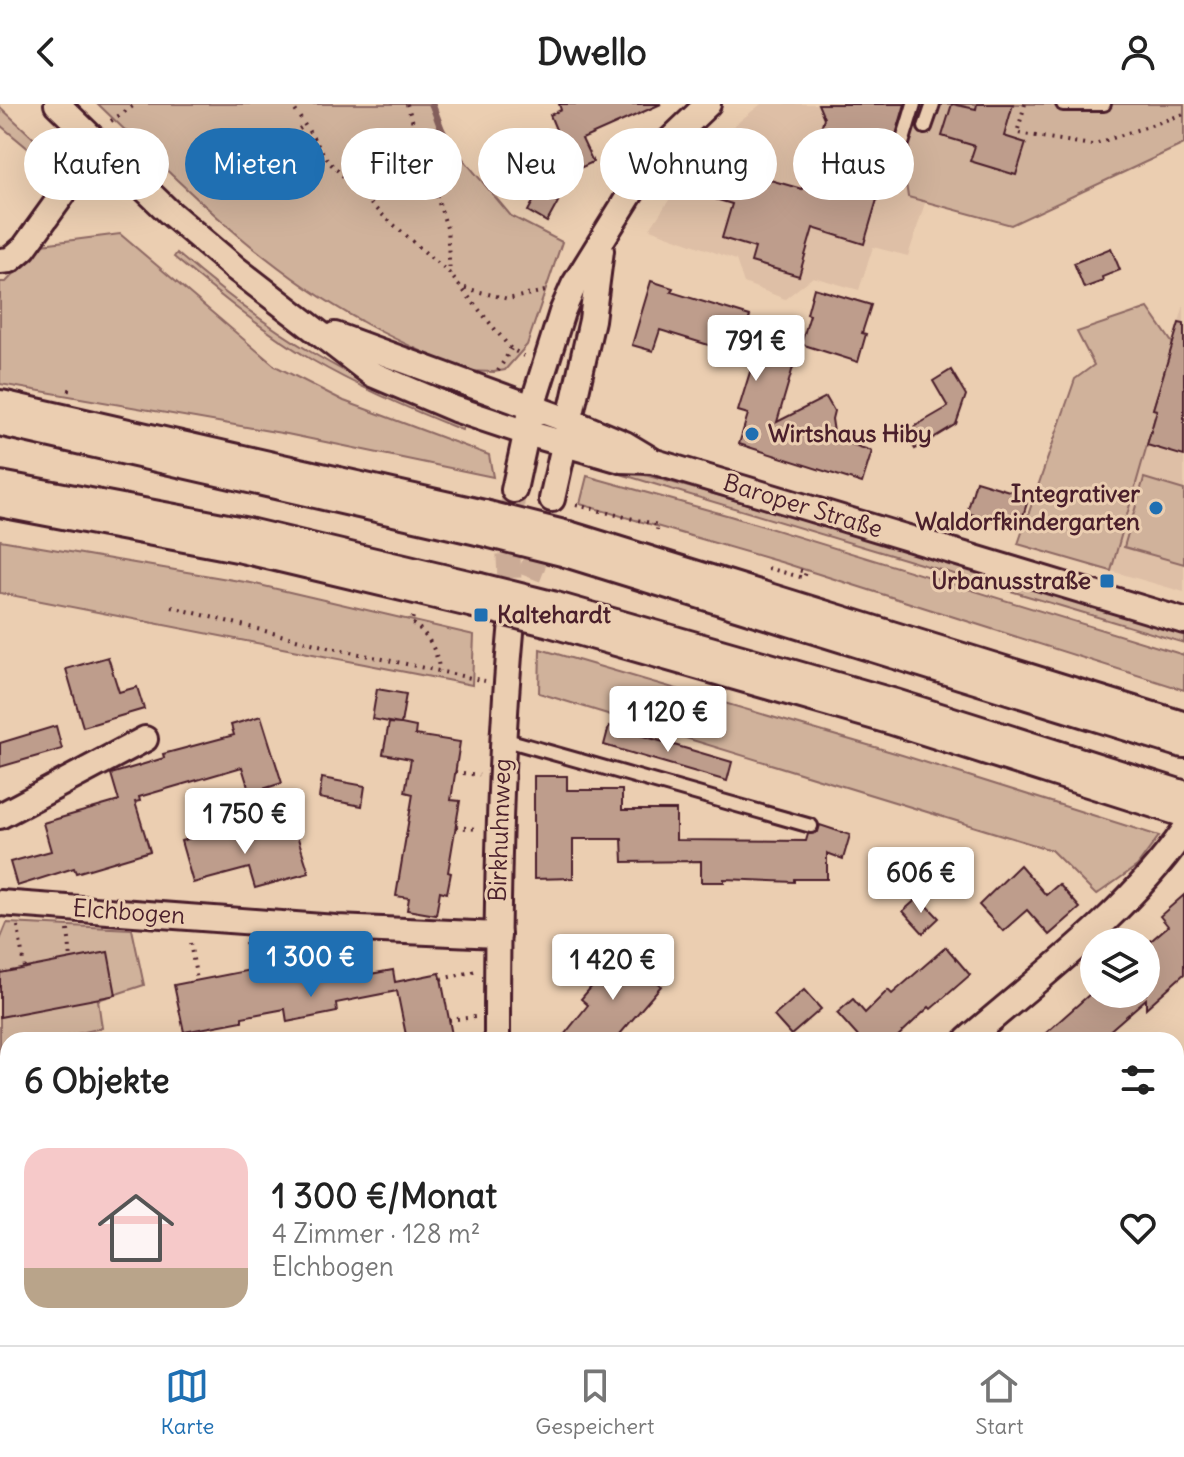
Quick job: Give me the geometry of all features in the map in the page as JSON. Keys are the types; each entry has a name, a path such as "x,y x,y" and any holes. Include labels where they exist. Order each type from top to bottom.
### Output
{"highway":[{"path":"0,427 68,404"},
{"path":"0,413 68,404 483,523 573,525 1184,735"},
{"path":"0,494 243,540 475,595 532,617 894,712 1181,812"}],"street":[{"name":"Baroper Straße","path":"57,104 82,128"},
{"path":"514,490 532,407 562,312 574,285 647,167 698,107"},
{"path":"0,261 10,260 24,248 59,200"},
{"name":"Baroper Straße","path":"157,200 235,268 372,374 455,409 527,433 567,433"},
{"path":"552,499 592,320 602,243"},
{"name":"Baroper Straße","path":"316,329 532,407 567,433 621,460 652,461 1184,621"},
{"name":"Birkhuhnweg","path":"497,1032 506,685 532,617"},
{"path":"0,816 145,739"},
{"path":"976,1032 1114,912 1158,867 1181,812"},
{"name":"Elchbogen","path":"7,904 443,935 498,935"}],"lane":[{"path":"907,128 914,104"},
{"path":"925,127 933,104"},
{"path":"1063,104 1104,104"},
{"path":"503,739 811,826"}],"path":[{"path":"107,128 112,118 136,104"},
{"path":"291,104 329,162 378,211 450,274 511,349"},
{"path":"407,104 447,228 450,274"},
{"path":"1025,104 1017,133 1092,145 1184,114"},
{"path":"462,288 508,299 574,285"},
{"path":"573,525 658,525 657,530"},
{"path":"172,607 327,647 506,685"},
{"path":"414,623 439,657 439,671"},
{"path":"7,904 24,968"},
{"path":"185,917 197,980"},
{"path":"274,923 283,968 289,979"},
{"path":"441,979 498,966"}],"shaded area":[{"path":"98,104 429,104 443,128 341,128 341,200 462,200 462,158 478,177 478,200 498,200 511,216 562,242 527,345 505,370 465,371 399,341 324,299 255,249 198,200 325,200 325,128 185,128 185,187 169,172 169,128 123,128"},
{"path":"761,104 921,104 914,128 793,128 793,200 914,199 925,203 908,256 873,247 859,290 813,277 785,299 744,283 736,260 650,229 669,200 777,200 777,128 731,128"},
{"path":"921,104 1184,104 1184,144 1011,225 914,199 914,128"},
{"path":"0,107 24,129 24,145 0,125"},
{"path":"120,234 275,366 344,401 489,455 493,477 287,434 0,384 0,282 6,282 42,244"},
{"path":"177,253 245,308 313,353 384,392 464,426 462,430 367,389 294,349 207,285 174,257"},
{"name":"Integrativer Waldorfkindergarten","path":"1184,305 1184,592 1111,571"},
{"path":"1148,308 1173,344 1111,571 1018,544 1075,379 1094,365 1077,332"},
{"path":"604,469 623,469 714,494 1184,633 1184,643"},
{"path":"587,476 730,516 1184,655 1184,690 784,563 580,504"},
{"path":"1144,478 1184,490 1184,564 1124,547"},
{"path":"0,540 251,583 474,635 472,685 0,593"},
{"path":"540,649 902,755 1159,836 1137,866 1096,895 1051,850 539,693"},
{"path":"7,923 132,929 144,985 98,1000 102,1028 84,1032 0,1032 0,940"}],"building":[{"path":"559,104 661,104 607,128 600,128 600,131 584,138 584,128 555,128 550,115 561,110"},
{"path":"818,104 905,104 898,128 821,128 824,118"},
{"path":"952,104 976,109 977,104 1013,104 1004,136 1026,143 1016,175 970,161 975,146 942,136"},
{"path":"584,143 593,162 584,166"},
{"path":"777,182 793,186 793,200 877,200 864,244 813,228 799,276 751,262 755,248 722,238 732,204 718,200 777,200"},
{"path":"534,200 558,202 547,222 528,211"},
{"path":"1111,248 1120,270 1084,288 1074,263"},
{"path":"651,281 673,288 671,292 750,316 744,334 798,350 777,422 826,397 834,411 835,439 872,451 862,483 739,444 748,414 738,411 754,359 660,330 653,351 632,345"},
{"path":"814,288 871,305 862,333 866,334 858,362 801,344"},
{"path":"1179,323 1184,324 1184,456 1147,445 1157,410 1153,409"},
{"path":"951,370 966,395 956,424 915,449 905,432 948,407 933,381"},
{"path":"976,481 1029,497 1019,528 967,513"},
{"path":"108,657 119,692 137,687 144,709 83,727 66,669"},
{"path":"377,689 406,694 401,724 416,727 415,735 460,742 451,800 460,801 448,872 451,873 447,893 440,891 436,915 407,910 409,898 396,896 413,794 405,792 411,759 383,754 389,723 400,724 372,719"},
{"path":"261,716 282,783 250,793 242,767 139,797 140,801 135,802 150,851 76,873 74,868 17,886 10,862 51,851 43,823 119,801 111,774 164,758 163,754 234,735 231,725"},
{"path":"56,726 62,749 0,767 0,743"},
{"path":"609,726 732,762 727,781 604,745"},
{"path":"534,776 567,776 567,790 622,790 622,810 676,810 676,840 806,841 808,834 818,832 820,825 850,835 843,859 827,853 827,879 794,879 794,882 724,879 724,882 701,882 701,861 623,862 622,839 573,839 573,878 534,879"},
{"path":"322,778 365,786 362,806 319,798"},
{"path":"237,825 243,843 295,829 309,873 255,888 249,868 193,883 181,841"},
{"path":"1020,865 1046,895 1059,884 1080,908 1049,935 1027,910 1003,931 979,905"},
{"path":"1184,895 1184,974 1160,995 1160,933 1168,926 1160,916"},
{"path":"919,897 939,918 923,933 903,911"},
{"path":"946,947 970,975 902,1032 854,1032 837,1013 853,999 865,1013 888,990 892,994"},
{"path":"108,952 116,995 0,1017 0,973"},
{"path":"621,952 661,986 622,1032 566,1032 588,1005 581,999"},
{"path":"276,965 279,981 330,971 331,981 393,970 395,982 440,973 451,1032 405,1032 397,991 336,1003 337,1012 287,1022 285,1009 184,1032 174,985"},
{"path":"804,990 821,1009 794,1032 788,1032 774,1016"},
{"path":"1080,1003 1080,1008 1136,1008 1108,1032 1047,1032"}],"waterway":[{"path":"432,104 441,128"}],"tunnel":[{"path":"511,614 508,545 514,490"},
{"path":"516,611 538,553 552,499"}],"place":[{"name":"Wirtshaus Hiby","path":"752,434"},
{"name":"Integrativer Waldorfkindergarten","path":"1156,508"},
{"name":"Urbanusstraße","path":"1107,581"},
{"name":"Kaltehardt","path":"481,615"}]}
